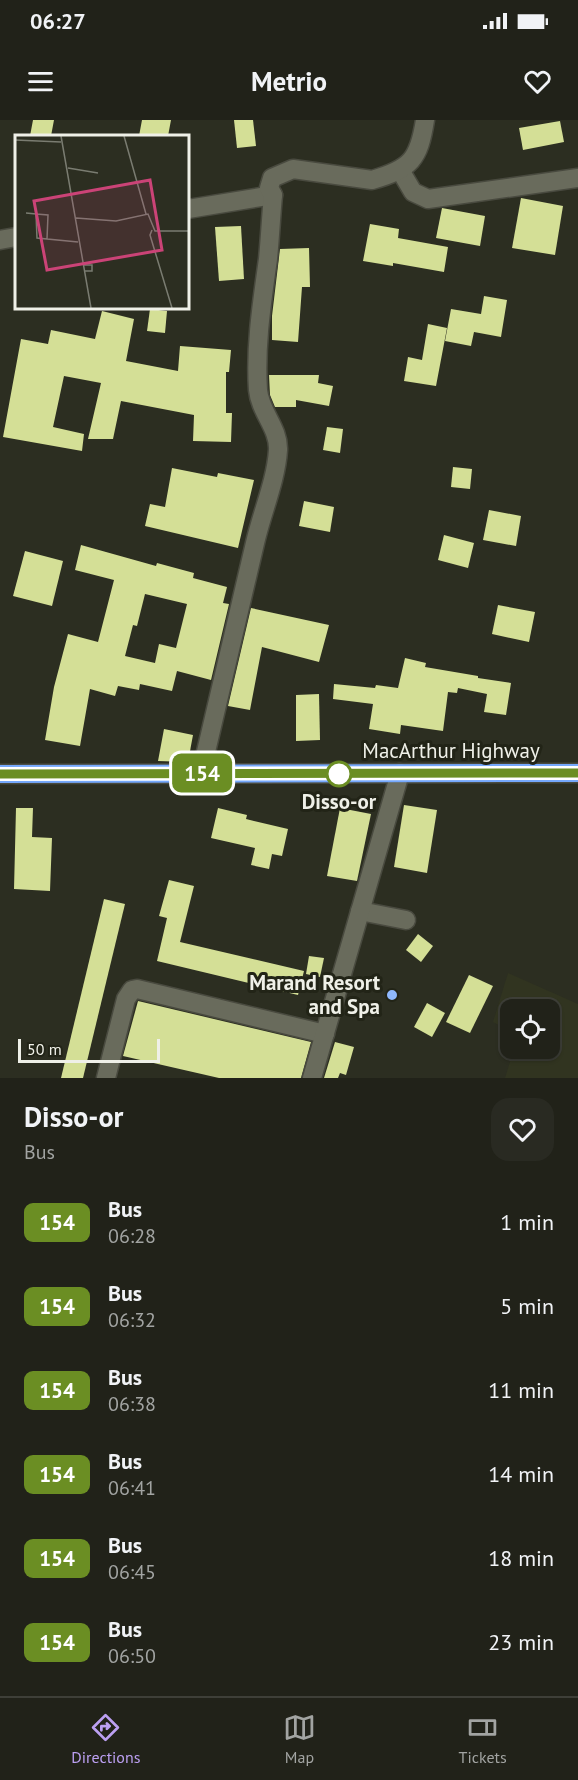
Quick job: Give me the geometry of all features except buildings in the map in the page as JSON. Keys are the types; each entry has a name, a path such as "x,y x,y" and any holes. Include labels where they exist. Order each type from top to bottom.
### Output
{"highway":[{"name":"MacArthur Highway","path":"0,774 578,773"}],"street":[{"path":"201,773 259,525 273,478 278,448 274,429 261,405 258,392 259,332 273,195 269,188 272,178 293,169 372,180 400,170 417,153 425,120"},
{"path":"400,170 413,192 428,199 578,178"},
{"path":"189,209 273,195"},
{"path":"0,240 15,237"},
{"path":"312,1078 400,773"},
{"path":"360,911 406,920"},
{"path":"106,1078 126,999 132,990 137,988 325,1034"}],"shaded area":[{"path":"508,973 578,1004 578,1078 505,1078 511,1059 560,1059 560,999 500,999"},
{"path":"500,999 500,1026 493,1022"}],"bus line":[{"name":"154","path":"0,774 578,773"}],"place":[{"name":"Disso-or","path":"339,774"},
{"name":"Marand Resort and Spa","path":"392,995"}]}
